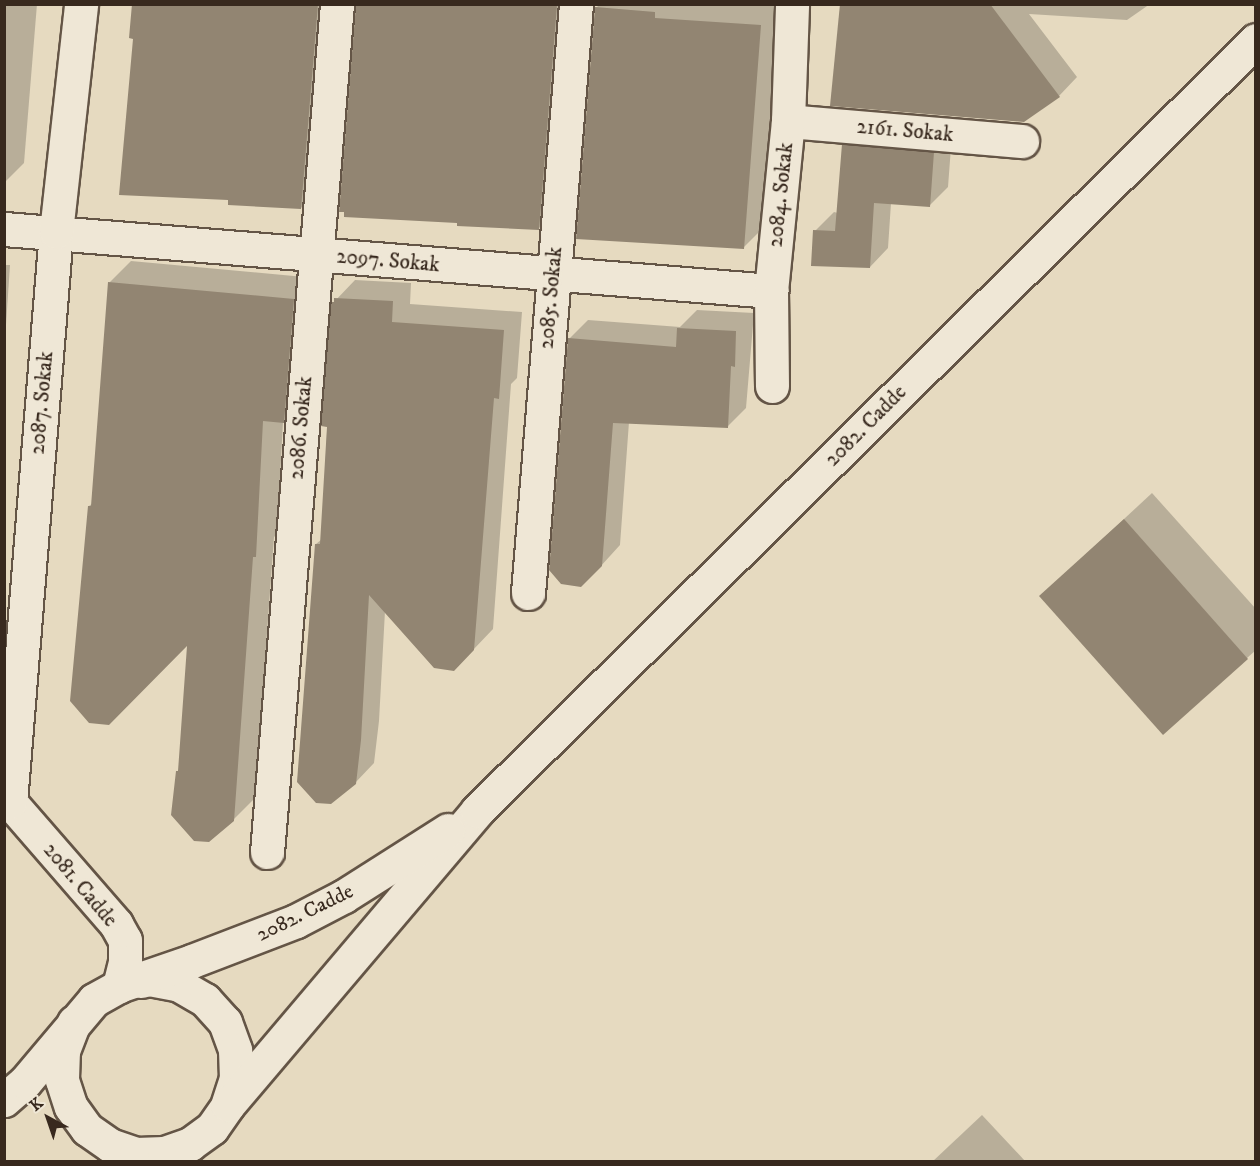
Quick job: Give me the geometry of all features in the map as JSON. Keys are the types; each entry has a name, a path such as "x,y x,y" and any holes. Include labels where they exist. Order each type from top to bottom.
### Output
{"street":[{"name":"2087. Sokak","path":"7,798 56,232 81,4"},
{"name":"2086. Sokak","path":"267,852 337,4"},
{"name":"2085. Sokak","path":"528,593 552,274 576,4"},
{"name":"2084. Sokak","path":"772,386 771,291 788,121 792,4"},
{"name":"2082. Cadde","path":"74,1022 63,1050 62,1080 71,1107 87,1129 110,1145 136,1154 175,1155 212,1128 228,1105 477,811 1256,40"},
{"name":"2161. Sokak","path":"788,121 1022,141"},
{"name":"2097. Sokak","path":"4,229 771,291"},
{"name":"2081. Cadde","path":"7,798 116,924 125,940 124,962 119,986"},
{"name":"2082. Cadde","path":"4,1100 25,1082 94,1000 119,986 201,958 296,921 344,896 477,811"},
{"name":"2082. Cadde","path":"119,986 149,979 179,985 205,1000 225,1022 235,1050 236,1078 228,1105"}],"building":[{"path":"132,4 318,4 301,209 228,205 228,200 119,195 133,39 129,38"},
{"path":"356,4 557,5 539,230 344,217 344,212 339,212"},
{"path":"840,4 990,4 1060,97 1024,122 830,106"},
{"path":"595,7 655,12 655,18 761,25 744,249 576,239"},
{"path":"842,144 934,152 930,207 874,203 870,268 811,266 813,230 835,231"},
{"path":"108,282 294,299 284,423 263,421 256,557 253,557 234,821 209,842 194,841 171,815 176,771 178,771 187,646 109,725 89,723 70,701 88,506 91,506"},
{"path":"334,298 393,301 392,322 504,330 499,399 494,398 474,650 454,671 434,668 369,595 361,740 356,784 331,804 316,803 297,782 315,544 320,544 327,427 321,426 331,302 334,302"},
{"path":"677,328 736,331 735,367 731,366 728,428 613,423 602,566 581,587 561,584 549,570 568,338 676,347"},
{"path":"1124,519 1248,659 1163,735 1039,596"}]}
